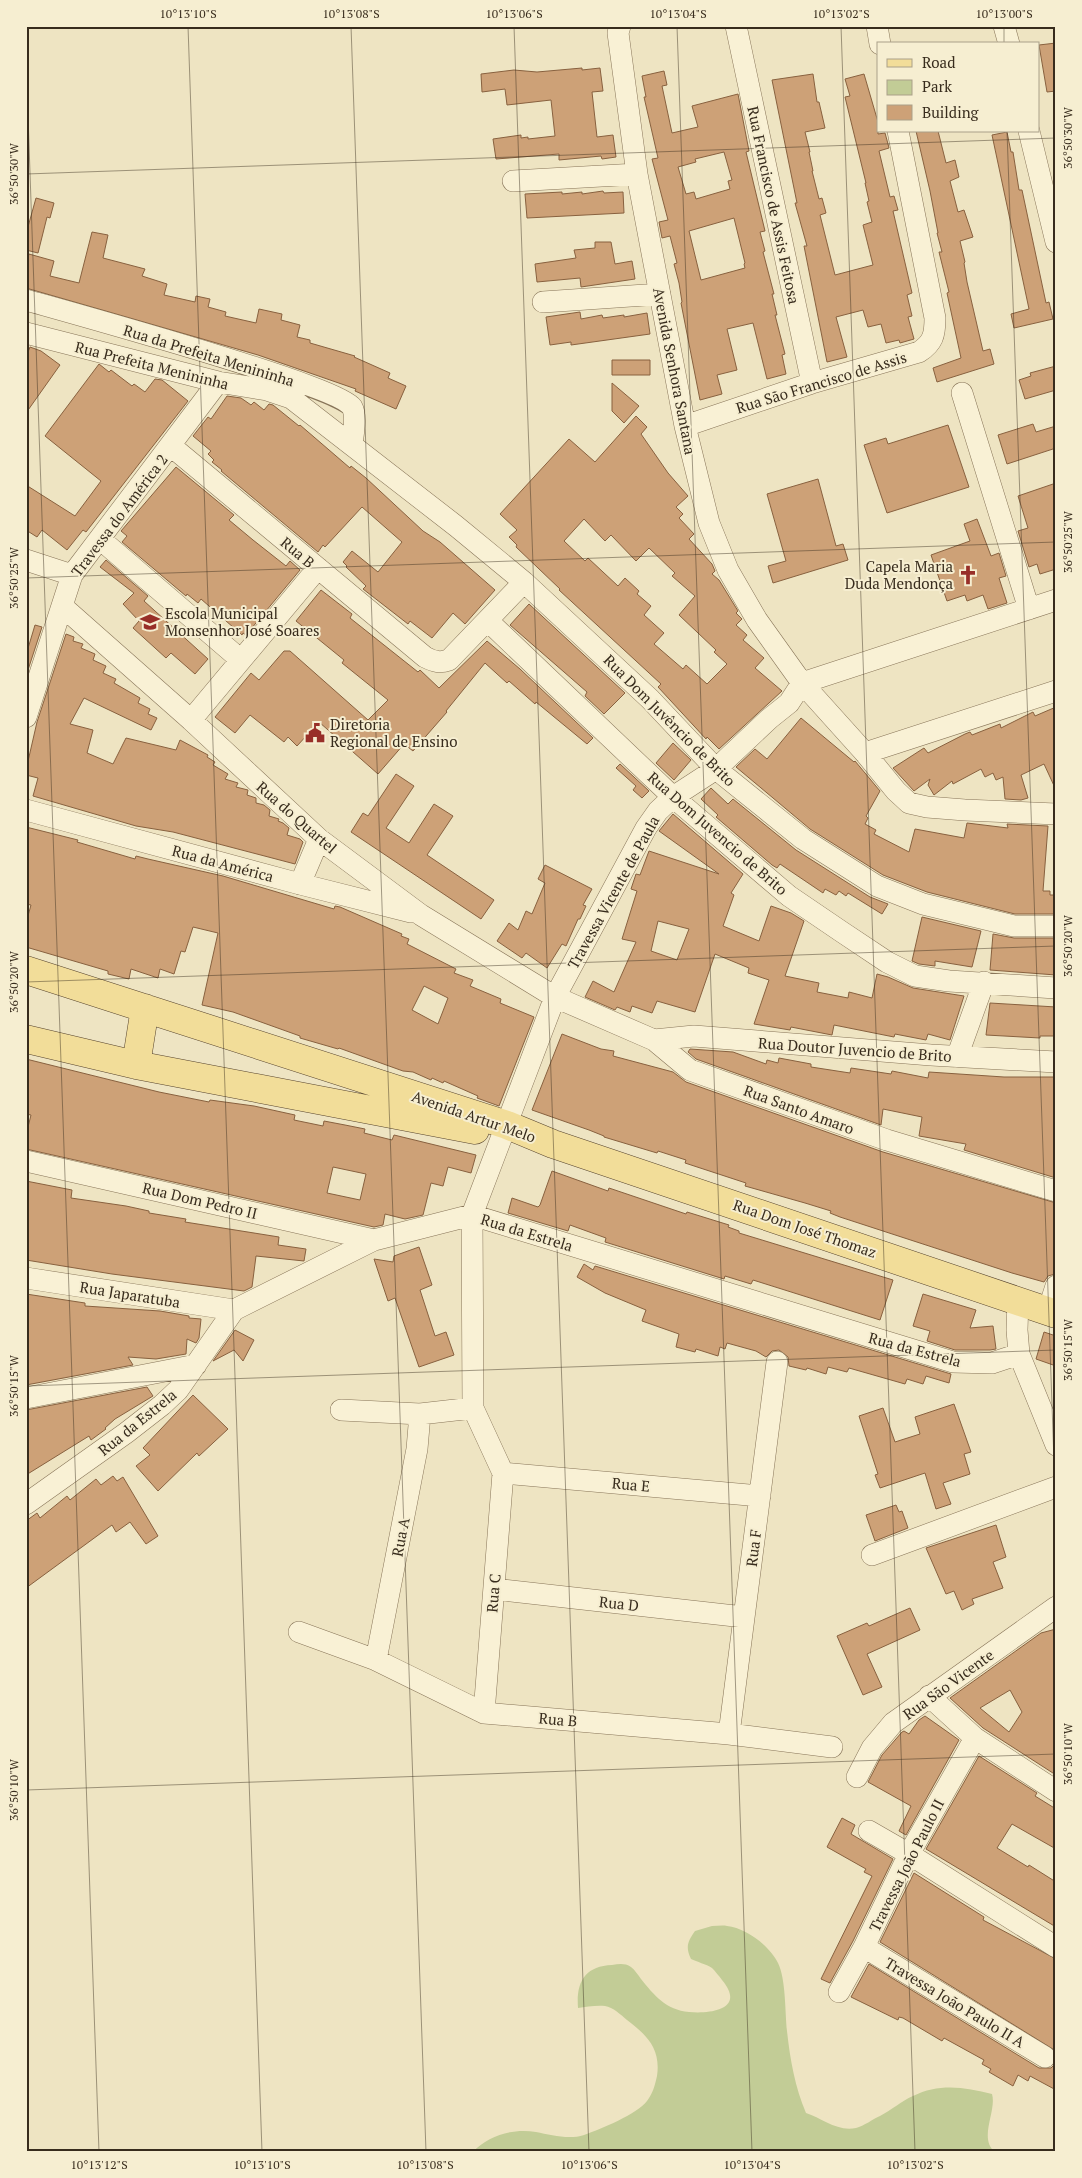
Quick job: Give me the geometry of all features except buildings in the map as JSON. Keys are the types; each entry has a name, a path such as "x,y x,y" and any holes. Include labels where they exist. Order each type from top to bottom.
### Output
{"main road":[{"name":"Avenida Artur Melo","path":"26,970 144,1008 505,1131 553,1144"},
{"path":"136,1065 144,1008"},
{"name":"Avenida Artur Melo","path":"26,1039 136,1065 505,1131"},
{"name":"Rua Dom José Thomaz","path":"553,1144 1018,1300 1053,1304"}],"street":[{"name":"Rua Francisco de Assis Feitosa","path":"736,26 812,383"},
{"path":"877,26 880,42"},
{"path":"1004,26 1008,42"},
{"name":"Avenida Senhora Santana","path":"619,30 637,174 685,426 709,523 728,570 757,620 802,683 865,753 896,791 909,803 927,807 966,810 1056,814"},
{"name":"Rua São Francisco de Assis","path":"685,426 812,383 919,352 933,341 935,318 898,132"},
{"path":"1030,132 1056,242"},
{"path":"513,181 637,174"},
{"path":"543,302 660,294"},
{"name":"Rua da Prefeita Menininha","path":"26,300 201,351 292,390 331,395 351,406 354,412 352,445"},
{"name":"Rua Prefeita Menininha","path":"26,333 218,382 267,390 292,390 352,445"},
{"name":"Travessa do América 2","path":"26,717 72,575 218,382"},
{"path":"962,393 1029,610"},
{"name":"Rua Dom Juvêncio de Brito","path":"352,445 524,582 650,699 716,769 803,839 877,886 923,904 1014,926 1056,926"},
{"name":"Rua B","path":"171,446 425,657 440,662 449,660 488,621"},
{"path":"100,539 241,660"},
{"path":"26,560 72,575"},
{"path":"191,720 318,568"},
{"path":"488,621 524,582"},
{"path":"802,683 1056,600"},
{"name":"Rua do Quartel","path":"62,606 191,720 320,839 421,914 556,997"},
{"name":"Rua Dom Juvencio de Brito","path":"488,621 673,797 789,896 887,962 916,976 948,981 1056,988"},
{"name":"Travessa Vicente de Paula","path":"472,1215 556,997 646,828 658,811 673,797 716,769 769,719 789,703 802,683"},
{"path":"865,753 1056,691"},
{"name":"Rua da América","path":"26,810 300,884 421,914"},
{"path":"300,884 320,839"},
{"path":"957,1057 984,982"},
{"name":"Rua Santo Amaro","path":"556,997 654,1040 690,1070 888,1140 1056,1191"},
{"name":"Rua Doutor Juvencio de Brito","path":"654,1040 694,1036 957,1057 1056,1062"},
{"name":"Rua Dom Pedro II","path":"26,1161 374,1240"},
{"path":"472,1215 473,1408 503,1473"},
{"name":"Rua da Estrela","path":"26,1504 162,1405 178,1390 234,1310 374,1240 472,1215 953,1362 992,1363 1019,1354"},
{"name":"Rua Japaratuba","path":"26,1278 234,1310"},
{"path":"1018,1300 1016,1330 1019,1354 1050,1416 1056,1445"},
{"name":"Rua F","path":"729,1734 777,1362"},
{"path":"26,1398 196,1365"},
{"path":"341,1410 420,1414 473,1408"},
{"name":"Rua A","path":"376,1660 417,1449 420,1414"},
{"name":"Rua E","path":"503,1473 760,1496"},
{"name":"Rua C","path":"484,1713 503,1473"},
{"path":"872,1555 1056,1487"},
{"name":"Rua D","path":"494,1589 744,1617"},
{"name":"Rua São Vicente","path":"857,1777 872,1748 893,1723 1056,1607"},
{"name":"Rua B","path":"299,1632 376,1660 484,1713 729,1734 832,1747"},
{"path":"929,1696 975,1738 1056,1791"},
{"name":"Travessa João Paulo II","path":"839,1992 864,1947 909,1854 975,1738"},
{"path":"869,1831 909,1854 1056,1947"},
{"name":"Travessa João Paulo II A","path":"864,1947 1045,2057"}],"green space":[{"path":"712,1926 734,1927 742,1930 763,1944 778,1963 784,1987 791,2062 806,2113 836,2126 849,2129 862,2126 909,2098 933,2089 962,2088 992,2094 993,2101 988,2139 990,2146 995,2152 473,2152 486,2141 510,2132 528,2131 566,2137 584,2135 618,2121 642,2106 651,2095 655,2086 658,2066 655,2050 641,2031 611,2008 598,2006 578,2008 581,1983 584,1977 595,1968 624,1964 634,1970 656,1996 667,2005 689,2012 707,2012 723,2008 730,1998 722,1980 712,1968 691,1959 688,1951 689,1941 695,1931"}],"place":[{"name":"Capela Maria Duda Mendonça","path":"968,575"},
{"name":"Escola Municipal Monsenhor José Soares","path":"150,622"},
{"name":"Diretoria Regional de Ensino","path":"315,733"}]}
